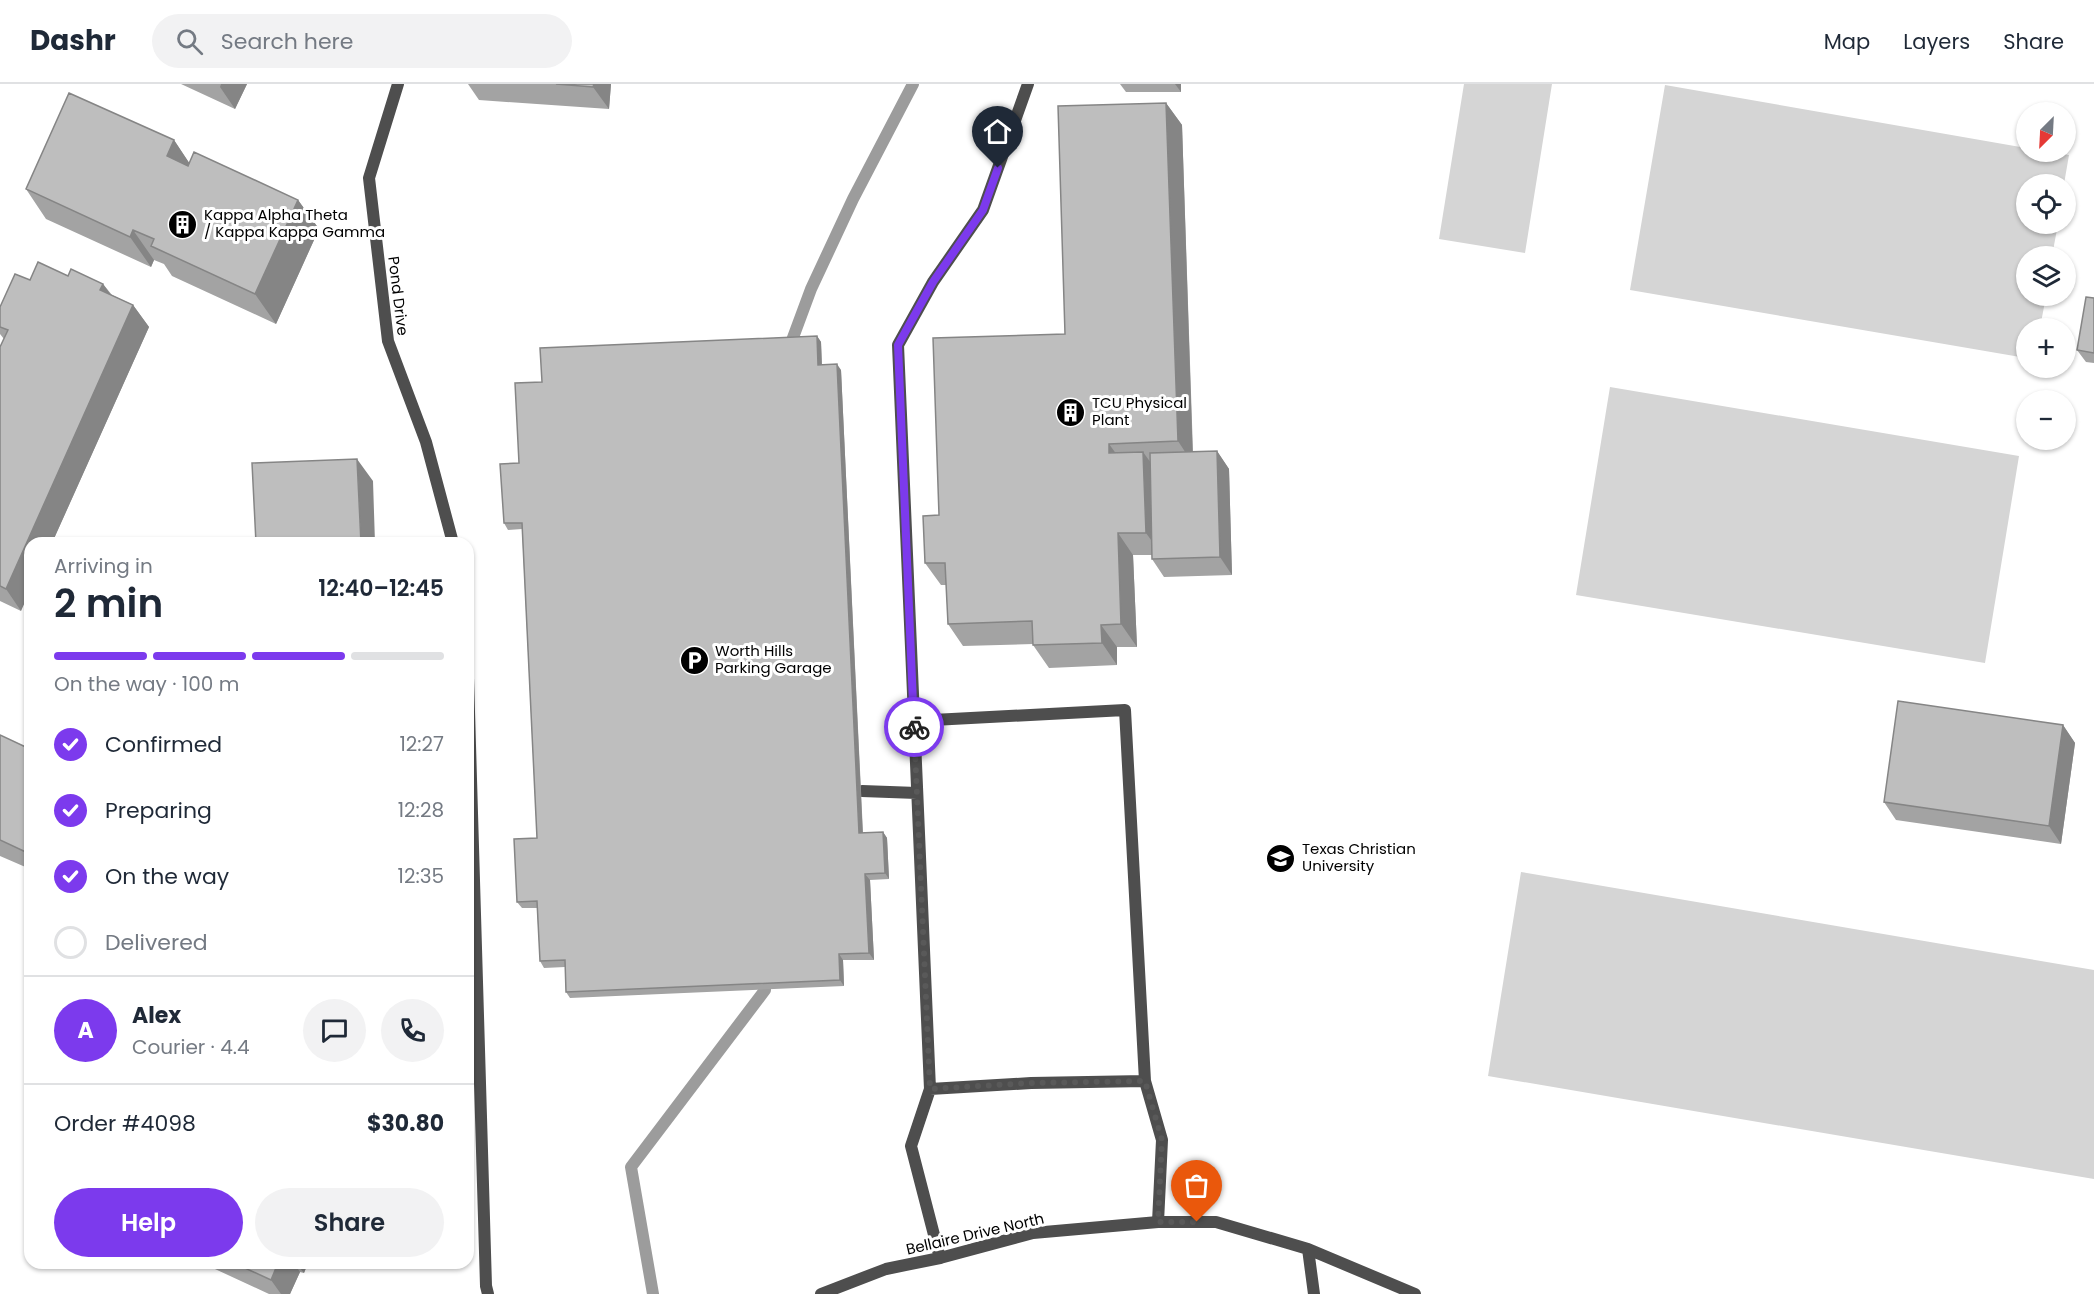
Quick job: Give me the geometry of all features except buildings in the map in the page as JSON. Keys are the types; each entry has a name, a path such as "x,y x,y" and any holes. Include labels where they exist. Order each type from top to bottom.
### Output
{"street":[{"name":"Pond Drive","path":"398,84 369,178 388,341 426,442 451,537"},
{"path":"940,1258 911,1146 930,1089 898,345 933,282 983,210 1028,84"},
{"path":"914,722 1125,710 1145,1081 1162,1140 1158,1222"},
{"path":"862,791 917,794"},
{"path":"474,881 488,1294"},
{"path":"930,1089 1030,1083 1145,1081"},
{"name":"Bellaire Drive North","path":"821,1294 886,1269 940,1258 1033,1233 1158,1222 1216,1222 1308,1249 1415,1294"},
{"path":"1308,1249 1314,1294"}],"shaded area":[{"path":"1464,84 1552,84 1525,253 1439,239"},
{"path":"1665,85 2016,146 2016,162 2068,162 2066,174 2016,174 2016,234 2056,234 2054,246 2016,246 2016,306 2044,306 2042,318 2016,318 2016,356 1630,290"},
{"path":"1610,387 2019,456 1985,663 1576,595"},
{"path":"1521,872 2094,970 2094,1179 1488,1076"}],"waterway":[{"path":"791,352 791,343 811,289 853,199 913,84"},
{"path":"653,1294 631,1167 765,990 765,975"}],"way so far":[{"path":"914,727 930,1089 1030,1083 1145,1081 1162,1140 1158,1222 1197,1222"}],"place":[{"name":"Kappa Alpha Theta / Kappa Kappa Gamma","path":"183,224"},
{"name":"TCU Physical Plant","path":"1071,412"},
{"name":"Worth Hills Parking Garage","path":"694,660"},
{"name":"Texas Christian University","path":"1281,858"}],"route":[{"path":"914,727 898,345 933,282 983,210 998,168"}]}
